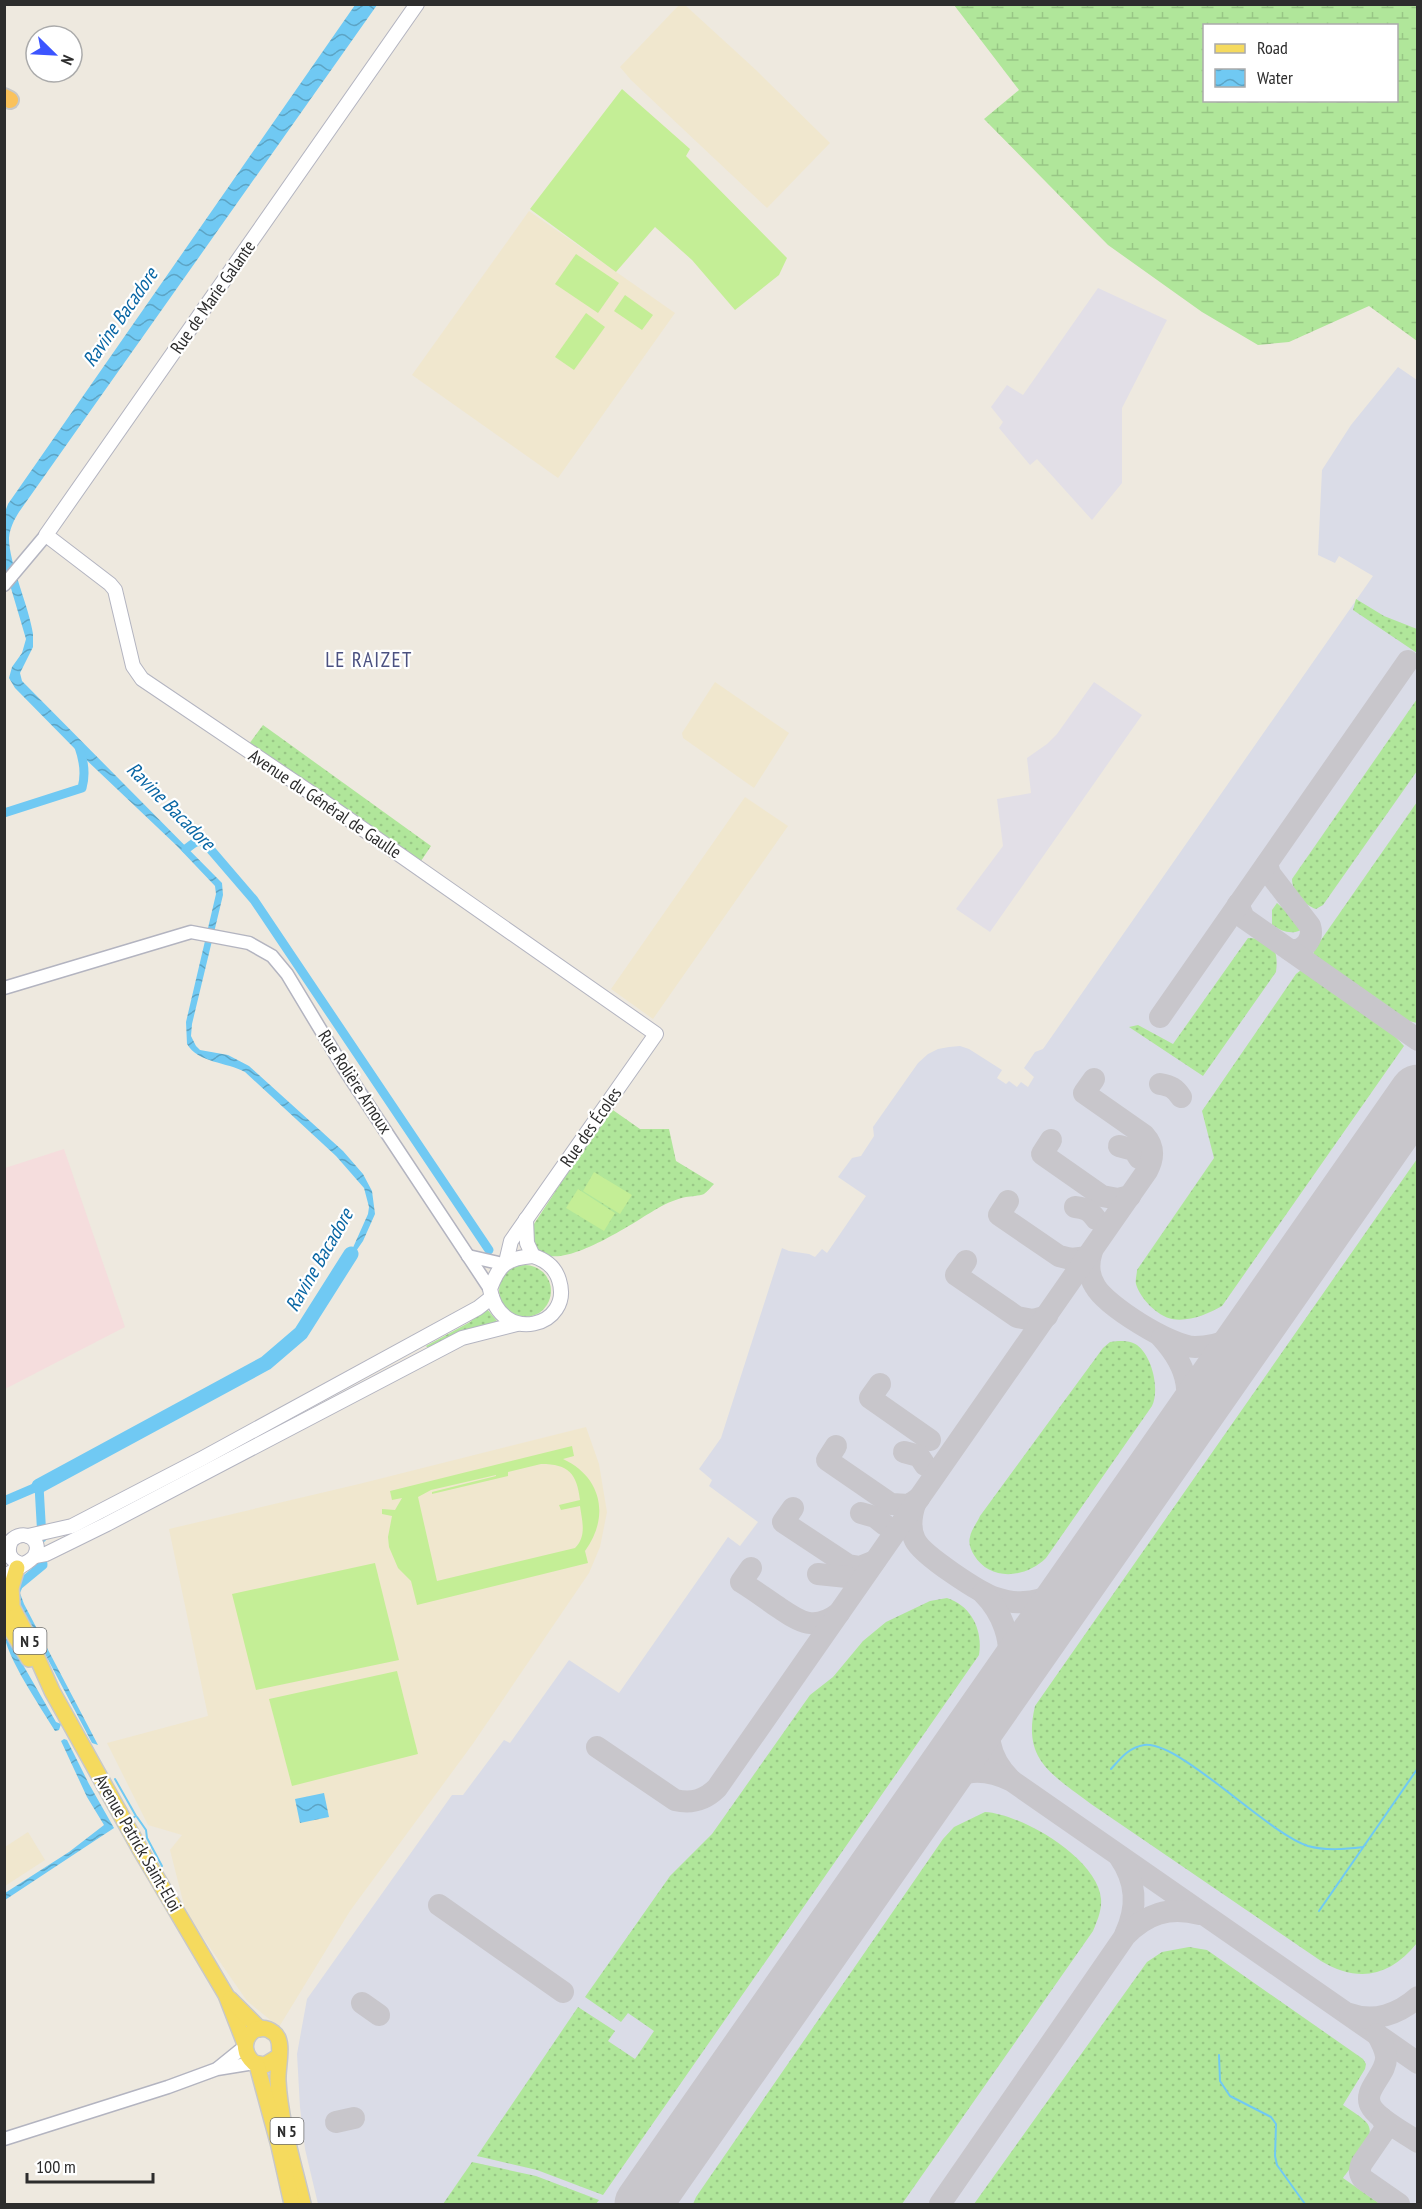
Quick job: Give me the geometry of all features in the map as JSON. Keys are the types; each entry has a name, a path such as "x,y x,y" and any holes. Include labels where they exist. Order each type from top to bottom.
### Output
{"main road":[{"name":"Rue de Marie Galante","path":"46,535 417,4"},
{"name":"Avenue du Général de Gaulle","path":"46,535 115,590 134,666 142,679 320,799 656,1034"},
{"name":"Rue des Écoles","path":"505,1263 511,1241 656,1034"},
{"path":"526,1219 527,1243 533,1256"},
{"path":"8,1612 15,1569 15,1562 8,1552 10,1541 26,1535 72,1526 203,1458 478,1308 491,1293 494,1277 505,1263 533,1256 550,1264 557,1273 561,1285 560,1301 551,1315 538,1323 517,1324 462,1338 107,1524 15,1569"},
{"path":"491,1293 498,1311 517,1324"},
{"path":"26,1535 36,1544 40,1555"},
{"name":"Avenue Patrick Saint-Eloi","path":"4,1592 8,1612 226,1995 244,2045"},
{"name":"Avenue Patrick Saint-Eloi","path":"226,1995 260,2029"},
{"path":"260,2029 268,2030 278,2038 281,2046 278,2057 269,2064 256,2064 248,2058 244,2045 248,2036 260,2029"},
{"name":"N 5","path":"278,2057 280,2104 303,2205"},
{"name":"N 5","path":"256,2064 279,2146 292,2205"}],"street":[{"name":"Rue de Marie Galante","path":"4,585 46,535"},
{"name":"Rue Rolière Arnoux","path":"4,988 190,932 249,943 272,956 287,974 343,1066 432,1199 491,1293"},
{"path":"468,1256 505,1263"},
{"path":"217,2069 244,2045"},
{"path":"4,2139 168,2087 217,2069 256,2064"}],"shaded area":[{"path":"679,5 685,5 756,70 830,143 767,208 620,67"},
{"path":"529,211 675,313 558,478 412,375"},
{"path":"1098,288 1167,320 1122,408 1122,483 1092,520 1037,459 1030,465 999,428 1003,422 991,407 1007,385 1023,395"},
{"path":"1398,367 1417,380 1417,2204 318,2204 305,2149 297,2054 307,1999 452,1795 463,1795 504,1740 510,1743 569,1660 619,1693 728,1537 740,1546 758,1522 709,1486 712,1480 699,1469 721,1438 782,1248 815,1257 822,1249 827,1253 866,1196 838,1177 852,1158 861,1156 874,1136 873,1127 918,1063 928,1054 938,1049 960,1046 969,1049 1002,1070 997,1078 1006,1084 1009,1081 1017,1087 1021,1082 1028,1087 1034,1077 1024,1068 1035,1052 1043,1049 1373,576 1339,556 1335,563 1318,555 1322,470 1351,425"},
{"path":"715,682 789,733 754,788 683,738 682,733"},
{"path":"1094,682 1142,715 990,932 956,909 1003,846 997,799 1031,793 1027,758 1057,734"},
{"path":"745,797 788,826 653,1019 611,989"},
{"path":"64,1149 125,1327 5,1389 5,1168"},
{"path":"586,1427 599,1464 607,1512 600,1547 589,1573 472,1745 350,1911 279,2027 247,2001 186,1913 170,1850 182,1835 148,1825 107,1743 208,1716 169,1529"},
{"path":"28,1832 45,1860 5,1886 5,1847"}],"green space":[{"path":"954,5 1417,5 1417,341 1369,306 1289,342 1258,345 1202,312 1108,245 984,119 1019,90"},
{"path":"622,89 690,149 686,156 787,258 779,275 735,310 692,260 655,227 616,272 530,209"},
{"path":"576,254 619,283 598,313 555,284"},
{"path":"625,295 653,315 642,330 614,311"},
{"path":"586,313 605,327 574,370 555,357"},
{"path":"1356,599 1384,616 1417,629 1417,653 1353,610"},
{"path":"1417,699 1417,771 1323,905 1316,909 1303,901 1296,893 1292,879"},
{"path":"263,725 431,846 421,861 249,744"},
{"path":"1417,802 1418,1023 1409,1021 1315,959 1313,955 1314,950"},
{"path":"1277,903 1300,924 1301,930 1286,932 1272,925 1272,910"},
{"path":"1248,938 1263,940 1272,946 1276,957 1276,972 1203,1076 1129,1027 1138,1025 1173,1044"},
{"path":"1301,970 1310,972 1384,1025 1404,1046 1222,1306 1192,1318 1178,1320 1166,1317 1150,1306 1141,1295 1136,1284 1137,1270 1214,1158 1202,1111"},
{"path":"610,1108 640,1129 669,1129 676,1161 714,1184 704,1194 666,1204 585,1249 564,1255 547,1255 536,1246 534,1224"},
{"path":"1417,1159 1417,1943 1396,1963 1373,1973 1361,1974 1335,1968 1321,1961 1064,1784 1044,1764 1037,1753 1032,1725 1035,1706"},
{"path":"594,1172 632,1195 620,1214 583,1191"},
{"path":"578,1189 615,1213 604,1231 566,1208"},
{"path":"525,1265 535,1267 543,1273 549,1281 551,1291 549,1301 543,1309 535,1315 525,1317 515,1315 507,1309 501,1301 499,1291 501,1281 507,1273 515,1267"},
{"path":"485,1309 501,1326 428,1348 426,1346 470,1322"},
{"path":"1118,1341 1137,1345 1147,1357 1155,1382 1152,1406 1046,1558 1029,1570 1019,1573 1008,1574 989,1570 974,1555 969,1539 980,1516 1103,1348 1110,1342"},
{"path":"572,1446 574,1456 563,1459 586,1476 594,1487 598,1499 598,1525 585,1551 588,1563 417,1605 411,1581 398,1568 389,1547 388,1537 392,1516 382,1514 382,1509 395,1510 402,1498 392,1500 390,1491","holes":["541,1464 551,1464 570,1472 577,1483 580,1500 559,1505 561,1510 580,1506 582,1533 575,1548 437,1581 418,1497 431,1490 496,1475 432,1492 432,1494 508,1476 508,1472"]},
{"path":"375,1563 399,1660 256,1690 232,1594"},
{"path":"947,1598 963,1607 974,1620 979,1637 979,1655 603,2195 537,2170 477,2156 578,2007 615,2031 608,2041 635,2059 654,2031 628,2013 621,2022 585,1997 670,1876 712,1834 810,1695 833,1677 863,1641 886,1622 930,1601"},
{"path":"397,1671 418,1754 292,1786 269,1699"},
{"path":"985,1812 1018,1821 1037,1830 1073,1854 1097,1884 1101,1899 1100,1911 1093,1931 902,2204 693,2204 943,1839 954,1827"},
{"path":"1189,1947 1207,1950 1363,2059 1366,2064 1365,2069 1343,2105 1366,2122 1369,2135 1363,2151 1343,2178 1380,2204 974,2204 1147,1962 1162,1952"},
{"path":"472,2162 536,2176 599,2200 596,2204 443,2204"}],"water":[{"path":"355,5 377,5 19,512 12,524 9,538 12,560 33,634 33,647 20,673 22,681 222,883 223,895 192,1024 191,1036 196,1046 200,1050 228,1055 249,1066 343,1151 363,1174 372,1191 375,1214 363,1241 343,1270 368,1214 369,1207 364,1188 336,1156 245,1072 205,1059 187,1044 186,1022 216,894 215,886 176,845 79,753 15,688 9,678 12,667 22,653 26,639 5,568 5,512 8,504"},
{"path":"28,1574 31,1580 23,1586 20,1593 24,1604 98,1745 92,1743 16,1599 18,1581"},
{"path":"4,1632 56,1722 61,1724 59,1730 55,1731 25,1682 11,1654"},
{"path":"67,1740 114,1828 5,1900 5,1893 69,1852 104,1825 87,1797 61,1741"},
{"path":"324,1793 329,1817 300,1823 295,1799"}],"waterway":[{"path":"4,813 82,788 84,768 79,747"},
{"path":"186,849 197,842 205,843 254,900 489,1250"},
{"name":"Ravine Bacadore","path":"39,1486 266,1363 301,1333 351,1254"},
{"path":"4,1501 39,1486 42,1538"},
{"path":"20,1584 43,1565 42,1552"},
{"path":"1111,1769 1134,1748 1144,1745 1159,1747 1200,1771 1291,1838 1308,1846 1322,1849 1363,1847"},
{"path":"1319,1911 1418,1768"},
{"path":"115,1779 136,1816 129,1820"},
{"path":"137,1817 146,1830 147,1838 162,1866"},
{"path":"1219,2055 1220,2081 1230,2096 1271,2117 1276,2124 1277,2165 1305,2204"}],"taxiway":[{"path":"1160,1017 1408,661"},
{"path":"1267,864 1270,874 1310,926 1311,936 1307,944 1300,949 1290,950"},
{"path":"1238,904 1244,918 1418,1040"},
{"path":"597,1747 675,1800 687,1802 698,1800 708,1796 717,1788 1147,1171 1152,1153 1148,1139 1084,1093 1094,1079"},
{"path":"1160,1084 1177,1091 1181,1097"},
{"path":"1051,1140 1042,1154 1102,1196 1118,1199 1130,1196"},
{"path":"1119,1146 1134,1150 1139,1158"},
{"path":"1008,1201 999,1215 1059,1256 1071,1259 1088,1257"},
{"path":"1075,1207 1087,1210 1096,1219"},
{"path":"1092,1251 1089,1264 1090,1273 1095,1286 1102,1294 1125,1314 1171,1340 1195,1347 1215,1345 1242,1333 1264,1314"},
{"path":"966,1261 956,1275 1017,1317 1033,1320 1047,1316"},
{"path":"1162,1338 1179,1361 1186,1384 1186,1408 1178,1435"},
{"path":"880,1384 870,1398 930,1440"},
{"path":"836,1446 827,1460 891,1504 909,1505 919,1498"},
{"path":"904,1452 919,1456 925,1465"},
{"path":"915,1504 911,1526 913,1536 920,1547 952,1573 988,1595 1010,1601 1039,1600 1078,1579"},
{"path":"793,1508 783,1522 848,1565 860,1567 875,1561"},
{"path":"861,1513 875,1517 885,1525"},
{"path":"751,1568 741,1582 793,1617 807,1623 815,1623 830,1619 839,1613"},
{"path":"818,1574 847,1577"},
{"path":"983,1593 1001,1618 1009,1648 1007,1669 991,1711 989,1732 990,1743 997,1762 1011,1780"},
{"path":"929,1795 948,1780 968,1773 989,1773 1012,1781 1418,2063"},
{"path":"1119,1856 1129,1875 1134,1895 1132,1915 1125,1935"},
{"path":"439,1905 563,1992"},
{"path":"940,2204 1125,1936 1141,1922 1159,1914 1178,1911 1200,1914"},
{"path":"1350,2014 1368,2018 1386,2015 1403,2008 1418,1997"},
{"path":"362,2003 379,2015"},
{"path":"1377,2034 1386,2056 1383,2070 1369,2095 1369,2101 1381,2117 1418,2142"},
{"path":"336,2122 354,2118"},
{"path":"1382,2118 1385,2125 1384,2131 1362,2163 1360,2173 1363,2179 1399,2204"},
{"path":"649,2204 655,2188"}],"runway":[{"path":"643,2204 1418,1093"}],"district":[{"name":"LE RAIZET","path":"369,660"}]}
